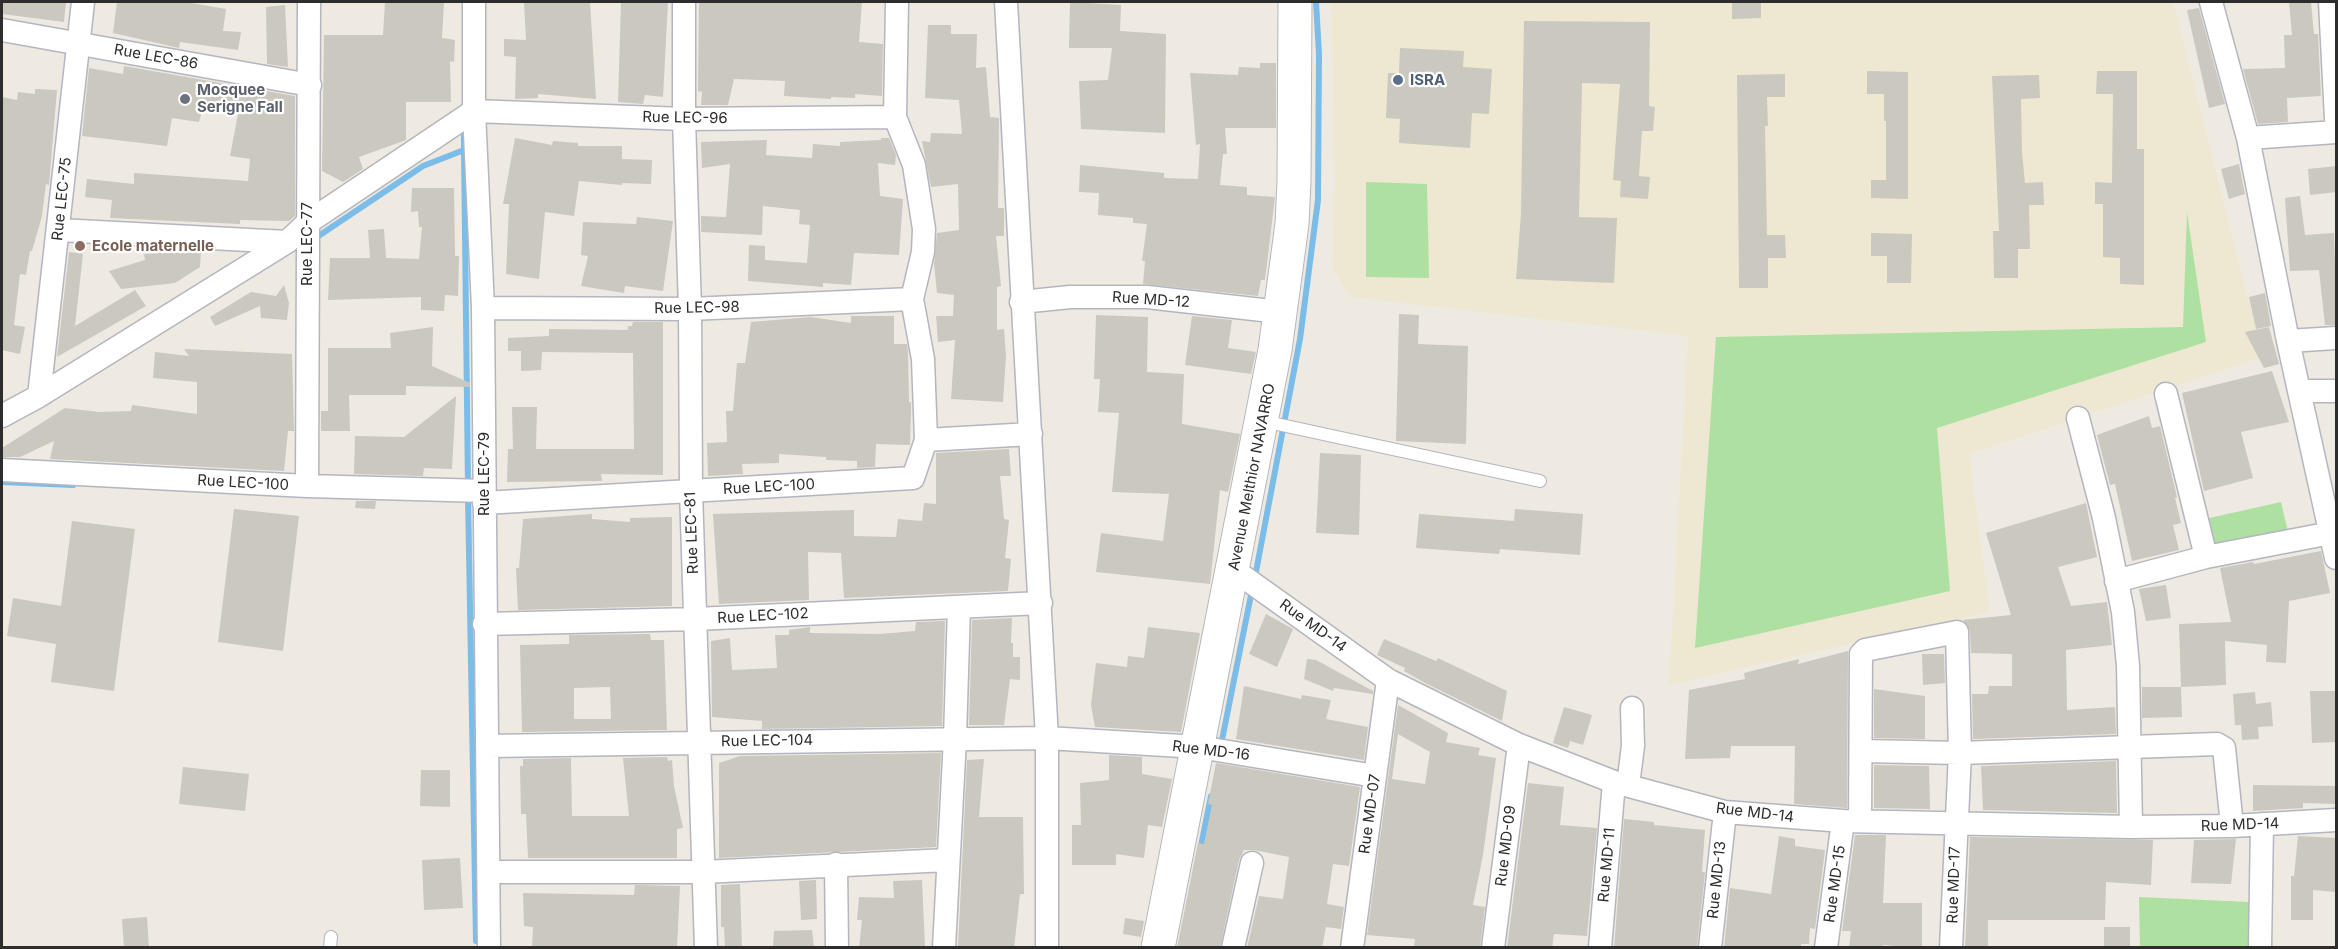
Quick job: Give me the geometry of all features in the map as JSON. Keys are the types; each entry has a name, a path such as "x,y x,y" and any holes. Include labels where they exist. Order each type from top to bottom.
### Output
{"street":[{"name":"Rue LEC-75","path":"39,396 83,2"},
{"name":"Rue LEC-77","path":"307,486 306,222 310,85 309,2"},
{"name":"Rue LEC-79","path":"474,2 474,111 483,308 484,624 489,948"},
{"name":"Rue LEC-81","path":"684,2 691,491 706,948"},
{"path":"897,2 896,117 914,165 924,229 920,269 912,299 923,359 926,440 1031,434"},
{"path":"1006,2 1047,738 1047,948"},
{"name":"Avenue Melthior NAVARRO","path":"1158,948 1263,421 1280,312 1294,181 1295,2"},
{"path":"2211,2 2248,138 2299,391 2330,506 2331,533 2337,558"},
{"path":"2330,2 2334,26 2337,119"},
{"name":"Rue LEC-86","path":"2,30 310,85"},
{"name":"Rue LEC-96","path":"474,111 684,119 896,117"},
{"path":"2,416 39,396 287,242 306,222 474,111"},
{"path":"2248,138 2337,132"},
{"path":"59,230 287,242"},
{"name":"Rue MD-12","path":"1021,302 1070,297 1147,297 1280,312"},
{"name":"Rue LEC-98","path":"483,308 690,309 912,299"},
{"path":"2288,341 2337,338"},
{"path":"2299,391 2337,391"},
{"path":"2166,394 2206,557"},
{"path":"2078,418 2123,612 2128,666 2131,827"},
{"name":"Rue LEC-100","path":"2,470 484,497 691,491 910,480 926,440"},
{"path":"2116,581 2206,557 2331,533"},
{"name":"Rue MD-14","path":"1234,570 1389,680 1520,745 1621,784 1725,812 1852,821 2131,827 2232,826 2337,820"},
{"name":"Rue LEC-102","path":"484,624 695,619 1041,603"},
{"path":"944,948 959,607"},
{"name":"Rue MD-17","path":"1862,751 1861,654 1865,650 1957,632 1960,753 1951,948"},
{"name":"Rue MD-07","path":"1352,948 1389,680"},
{"name":"Rue MD-11","path":"1600,948 1621,784 1633,746 1632,708"},
{"name":"Rue MD-16","path":"1047,738 1199,747 1375,776"},
{"name":"Rue LEC-104","path":"487,746 1047,738"},
{"name":"Rue MD-09","path":"1493,948 1520,745"},
{"path":"1862,751 1960,753 2221,745 2224,748 2232,826"},
{"name":"Rue MD-15","path":"1826,948 1852,821 1862,751"},
{"name":"Rue MD-13","path":"1710,948 1725,812"},
{"path":"2260,948 2262,824"},
{"path":"489,872 703,872 947,860"},
{"path":"1233,948 1252,863"},
{"path":"836,864 837,948"}],"lane":[{"path":"1263,421 1540,482"}],"shaded area":[{"path":"1331,2 2173,2 2263,357 1969,454 1990,612 1669,685 1688,336 1350,297 1332,267 1335,181"}],"green space":[{"path":"1366,182 1427,184 1429,278 1366,277"},
{"path":"2187,212 2206,342 1937,428 1950,591 1695,648 1716,337 2183,327"},
{"path":"2281,502 2289,536 2212,553 2205,519"},
{"path":"2139,897 2249,902 2249,947 2140,947"}],"building":[{"path":"2,2 66,2 64,22 2,14"},
{"path":"117,2 186,2 226,9 223,31 241,32 238,50 180,42 179,48 113,33"},
{"path":"385,2 444,2 442,38 455,40 454,62 450,61 451,102 406,102 406,140 359,157 363,169 343,182 322,171 324,35 383,35"},
{"path":"524,2 590,2 596,99 538,94 538,98 515,99 516,57 504,56 504,39 526,40"},
{"path":"621,2 668,2 663,97 645,95 643,104 618,102"},
{"path":"699,2 862,2 859,42 883,44 882,96 855,94 855,98 831,97 831,99 784,96 785,81 734,79 728,105 701,105 702,92 698,91"},
{"path":"1070,2 1121,5 1120,31 1166,34 1165,133 1081,129 1079,81 1108,80 1112,48 1069,48"},
{"path":"1732,2 1761,2 1761,18 1732,19"},
{"path":"2289,2 2311,2 2314,34 2318,34 2321,96 2287,98 2288,122 2258,124 2243,69 2285,68 2284,35 2292,35"},
{"path":"285,5 288,67 267,64 266,7"},
{"path":"2199,8 2225,104 2209,108 2187,10"},
{"path":"1524,21 1650,22 1649,106 1655,107 1653,131 1642,131 1639,176 1650,177 1648,199 1620,197 1621,181 1613,180 1620,84 1582,83 1579,217 1617,218 1614,283 1516,279 1521,214"},
{"path":"928,25 951,25 951,34 977,34 976,68 986,67 990,117 999,118 998,208 1004,208 1004,236 996,236 1001,286 997,287 997,330 1004,329 1006,356 1003,402 951,399 955,340 938,342 936,316 953,316 954,295 937,293 934,264 937,233 959,230 958,184 931,187 922,141 930,142 931,133 962,134 959,100 925,98"},
{"path":"1400,48 1464,51 1463,67 1492,69 1489,114 1472,113 1470,148 1399,143 1400,119 1386,118 1388,73 1399,73"},
{"path":"1260,63 1276,63 1276,128 1225,128 1227,154 1223,154 1220,185 1247,187 1247,195 1275,197 1265,280 1261,280 1258,296 1143,284 1145,261 1142,261 1147,224 1133,223 1133,218 1098,215 1099,193 1079,192 1080,165 1164,173 1164,178 1198,179 1200,144 1196,145 1190,73 1238,75 1239,67 1260,68"},
{"path":"124,66 295,96 295,216 289,221 240,220 240,224 110,218 112,200 85,197 87,179 134,184 134,173 248,181 250,159 230,156 239,109 204,104 199,122 172,118 167,146 82,136 89,68 123,74"},
{"path":"1867,71 1908,72 1908,199 1871,198 1871,180 1886,180 1886,121 1884,121 1884,94 1867,94"},
{"path":"2097,71 2137,71 2137,149 2144,149 2144,285 2120,284 2120,258 2103,257 2103,204 2095,204 2095,182 2112,183 2113,94 2096,94"},
{"path":"1785,74 1785,97 1767,97 1768,126 1765,126 1767,235 1785,235 1786,258 1768,258 1768,288 1739,288 1737,75"},
{"path":"2039,75 2040,98 2021,99 2022,153 2025,183 2043,182 2044,205 2029,205 2030,249 2018,249 2018,278 1994,278 1993,231 1999,231 1992,76"},
{"path":"35,89 57,90 49,185 46,184 42,216 32,251 30,251 26,275 20,274 14,325 25,327 20,354 2,350 2,97 17,100 18,92 35,94"},
{"path":"515,138 552,145 553,141 578,143 578,146 622,146 622,159 652,160 651,184 622,183 622,185 579,181 574,216 545,212 539,279 506,274 509,204 503,204"},
{"path":"881,138 889,138 896,155 895,165 878,163 880,196 903,199 899,255 854,253 851,285 823,283 823,287 748,281 749,245 765,246 765,260 807,263 810,225 799,224 800,210 763,206 762,235 701,232 701,216 726,217 730,164 702,168 701,142 767,140 766,155 812,158 813,144 840,146 840,142 881,140"},
{"path":"2239,164 2245,194 2229,199 2221,169"},
{"path":"2337,166 2337,192 2310,195 2308,169"},
{"path":"412,188 454,188 455,256 459,256 458,296 445,295 444,311 421,310 421,297 328,300 330,258 370,258 368,230 384,229 386,258 419,259 422,227 419,227 418,211 411,212"},
{"path":"2300,196 2305,235 2334,233 2337,325 2325,325 2319,270 2290,271 2285,198"},
{"path":"637,217 673,221 663,291 625,286 624,293 581,286 588,256 581,255 583,222 636,224"},
{"path":"1871,233 1912,234 1911,283 1887,283 1887,256 1871,256"},
{"path":"201,251 200,267 175,283 121,289 109,271 145,260 144,254"},
{"path":"69,252 83,254 75,326 135,290 146,306 57,357"},
{"path":"284,285 289,303 287,320 261,318 260,306 215,326 210,317 251,292 276,296"},
{"path":"2265,293 2271,326 2256,329 2249,297"},
{"path":"1399,314 1419,315 1418,344 1468,346 1466,444 1396,441"},
{"path":"1096,315 1148,317 1147,372 1184,374 1182,424 1240,434 1228,492 1220,490 1210,584 1096,572 1101,533 1163,541 1169,494 1112,492 1119,413 1098,412 1100,379 1094,379"},
{"path":"851,316 894,316 894,344 907,344 909,402 911,402 910,445 876,444 875,467 857,468 857,461 779,454 779,463 742,464 743,474 708,476 707,443 727,442 726,411 733,411 737,363 745,363 751,322 811,317 851,323"},
{"path":"1192,316 1232,320 1228,348 1256,352 1251,374 1185,365"},
{"path":"633,322 663,322 663,475 601,474 602,481 507,482 508,449 513,449 512,407 537,407 536,449 634,449 633,353 542,352 541,370 521,371 521,351 508,351 508,338 549,336 549,329 628,330 628,326 632,326"},
{"path":"433,327 432,366 470,383 470,387 406,386 406,395 349,395 350,431 321,431 321,411 328,411 328,348 391,348 390,333"},
{"path":"2269,327 2279,364 2264,368 2245,332"},
{"path":"184,349 292,354 294,431 288,431 284,471 50,459 54,441 20,457 2,457 2,448 65,408 99,412 131,411 132,405 197,414 197,382 153,378 155,352 189,356"},
{"path":"2272,371 2289,422 2241,432 2253,478 2204,491 2182,393"},
{"path":"456,396 452,469 424,468 423,476 354,474 355,436 404,437"},
{"path":"2149,416 2152,428 2160,426 2177,497 2175,498 2181,523 2173,525 2179,550 2132,561 2115,484 2110,485 2097,435"},
{"path":"1009,449 1011,476 1000,476 1004,519 1009,520 1005,558 1011,559 1008,591 844,598 841,553 808,552 809,600 719,604 713,514 854,510 854,536 896,537 898,519 922,521 924,503 936,504 936,453"},
{"path":"1320,453 1361,455 1359,535 1316,533"},
{"path":"356,501 376,501 375,509 355,508"},
{"path":"2086,503 2097,557 2058,567 2071,606 2107,602 2112,645 2066,650 2067,710 2115,707 2116,734 1973,739 1972,694 1988,694 1989,686 2012,686 2012,654 1971,653 1970,631 1963,620 2011,615 1986,533"},
{"path":"234,509 299,516 283,651 218,642"},
{"path":"1515,509 1583,514 1580,555 1500,549 1499,554 1416,548 1419,514 1514,521"},
{"path":"592,514 592,519 630,522 630,518 672,517 672,606 518,610 516,568 519,568 523,519"},
{"path":"72,521 135,529 114,691 51,682 56,644 7,636 13,598 61,606"},
{"path":"2321,551 2330,593 2289,601 2286,663 2266,662 2267,645 2225,641 2226,685 2181,687 2179,624 2231,622 2220,568"},
{"path":"2166,585 2171,618 2146,621 2139,589"},
{"path":"1266,614 1293,629 1277,667 1249,654"},
{"path":"1012,618 1011,643 1013,643 1013,657 1020,657 1020,680 1010,679 1004,725 969,725 972,620"},
{"path":"945,621 942,726 762,729 762,721 712,717 711,641 730,638 732,670 777,668 775,635 789,635 789,630 810,627 810,633 880,634 915,631 916,622"},
{"path":"1148,627 1200,633 1181,732 1095,727 1091,705 1096,663 1127,667 1128,656 1144,658"},
{"path":"650,634 651,640 664,640 667,730 522,732 520,645 569,644 569,635","holes":["610,687 611,719 574,719 574,688"]},
{"path":"1384,639 1436,661 1438,658 1507,691 1502,721 1425,683 1404,671 1405,668 1377,655"},
{"path":"1848,651 1847,808 1794,804 1795,746 1731,746 1730,758 1685,759 1689,690 1745,679 1744,673 1799,659 1798,664"},
{"path":"1922,654 1944,654 1945,683 1923,685"},
{"path":"1307,659 1316,660 1373,691 1373,694 1334,688 1333,691 1304,679"},
{"path":"1244,686 1301,699 1302,695 1331,700 1326,719 1368,727 1364,760 1236,739"},
{"path":"2142,687 2181,687 2182,717 2142,718"},
{"path":"1874,689 1925,696 1925,739 1874,738"},
{"path":"2310,691 2337,691 2337,742 2312,743"},
{"path":"2255,692 2256,704 2271,702 2273,726 2258,727 2259,739 2242,740 2241,725 2235,725 2233,694"},
{"path":"1398,705 1448,733 1446,742 1480,748 1478,755 1496,758 1483,855 1473,905 1485,907 1480,948 1414,948 1415,939 1367,935","holes":["1398,734 1430,752 1425,784 1392,779"]},
{"path":"1564,707 1592,715 1583,745 1570,741 1568,748 1553,743"},
{"path":"941,753 936,847 719,858 719,763 740,756"},
{"path":"1109,755 1142,757 1142,774 1172,779 1162,827 1148,825 1144,858 1116,854 1116,865 1072,865 1072,825 1081,825 1080,783 1109,780"},
{"path":"667,757 668,761 672,760 674,786 683,828 677,829 677,858 528,858 526,814 521,814 520,766 523,766 523,759 571,758 572,816 629,816 623,758"},
{"path":"984,759 979,817 1023,817 1024,894 1020,894 1014,948 958,948 967,760"},
{"path":"2116,761 2117,813 1983,810 1981,766"},
{"path":"1216,763 1360,787 1349,866 1333,864 1327,904 1344,907 1341,929 1326,927 1322,948 1247,948 1259,896 1283,899 1289,857 1244,850 1239,860 1220,948 1177,948 1198,843 1204,844 1212,805 1208,804"},
{"path":"1874,765 1929,766 1930,809 1874,808"},
{"path":"183,767 249,774 245,811 179,804"},
{"path":"421,770 450,770 450,807 420,806"},
{"path":"1528,783 1564,787 1560,825 1597,828 1587,936 1554,934 1552,948 1507,948"},
{"path":"2253,785 2337,786 2337,804 2303,803 2303,808 2253,811"},
{"path":"1624,819 1654,822 1654,825 1705,830 1702,872 1705,872 1697,948 1614,948"},
{"path":"1855,835 1886,835 1883,903 1922,903 1922,948 1883,945 1882,948 1849,948 1851,931 1842,931"},
{"path":"1779,836 1795,839 1795,846 1825,850 1815,929 1810,928 1809,944 1801,944 1801,948 1724,948 1730,888 1771,894"},
{"path":"2298,836 2337,838 2337,892 2313,890 2313,920 2291,920 2291,876 2294,876"},
{"path":"1970,837 2153,840 2151,885 2106,882 2105,920 1988,920 1988,948 1965,948"},
{"path":"2236,839 2231,884 2191,883 2194,840"},
{"path":"460,858 463,908 424,910 422,860"},
{"path":"816,880 817,919 801,920 799,881"},
{"path":"922,880 925,948 859,948 862,920 857,920 859,897 894,898 893,881"},
{"path":"740,884 742,948 725,948 724,927 721,927 721,885"},
{"path":"635,885 680,886 677,948 532,948 533,927 524,926 523,893 634,895"},
{"path":"147,917 149,948 124,948 122,919"},
{"path":"1125,918 1144,921 1141,937 1123,934"},
{"path":"2104,927 2130,927 2130,948 2104,948"},
{"path":"812,930 814,948 773,948 774,931"}],"waterway":[{"path":"1255,577 1300,339 1318,200 1319,54 1316,2"},
{"path":"464,127 464,150"},
{"path":"314,239 423,166 464,150 468,487"},
{"path":"2,482 73,485"},
{"path":"468,496 476,941"},
{"path":"1221,745 1252,590"},
{"path":"1200,851 1211,796"}],"place":[{"name":"ISRA","path":"1398,80"},
{"name":"Mosquee Serigne Fall","path":"185,99"},
{"name":"Ecole maternelle","path":"80,246"}]}
